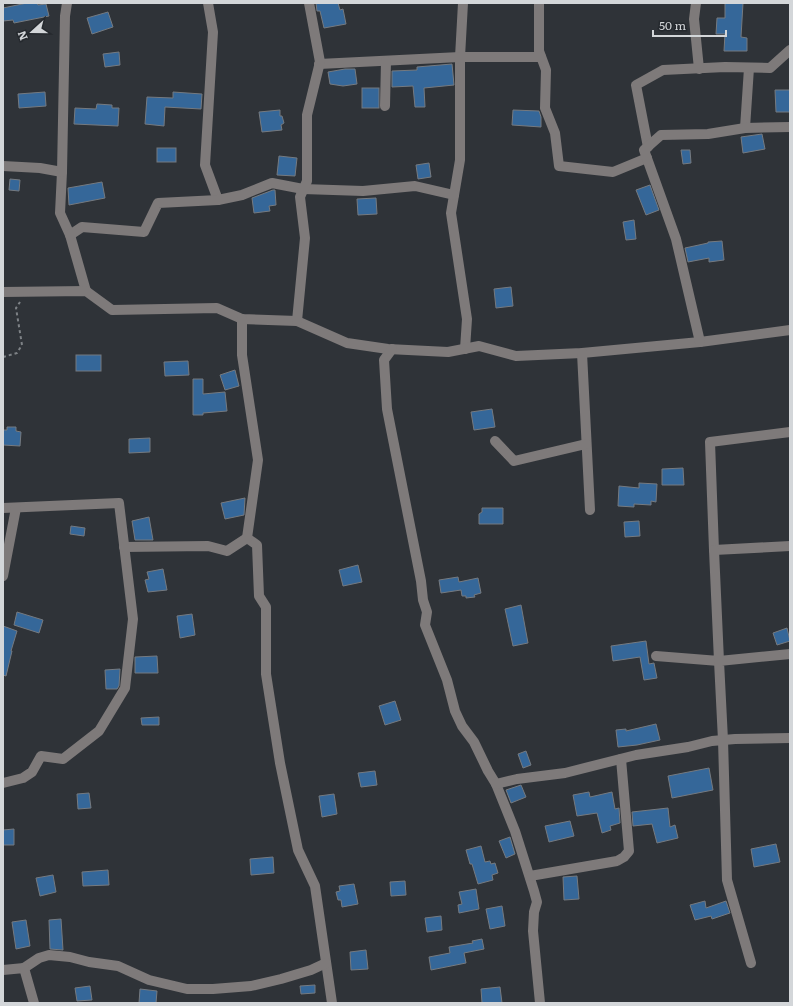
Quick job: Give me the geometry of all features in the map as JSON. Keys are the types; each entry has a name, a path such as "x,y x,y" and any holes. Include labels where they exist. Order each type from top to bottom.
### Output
{"street":[{"path":"67,3 65,16 60,213 70,235 86,291"},
{"path":"208,3 213,32 205,165 218,200"},
{"path":"297,321 306,238 300,196 307,181 307,115 319,64 309,3"},
{"path":"463,3 460,57 460,160 451,213 467,319 465,349"},
{"path":"539,3 539,50 546,70 545,108 555,133 559,166 613,172 647,158"},
{"path":"696,3 694,19 699,69"},
{"path":"648,146 636,85 663,70 770,68 790,50"},
{"path":"319,64 460,57 541,57"},
{"path":"384,106 386,61"},
{"path":"745,128 749,68"},
{"path":"700,342 676,239 644,150 661,134 708,134 745,128 790,127"},
{"path":"3,166 40,168 62,172"},
{"path":"70,235 82,227 144,232 158,203 218,200 242,195 272,183 303,189 363,191 415,186 454,195"},
{"path":"3,292 86,291 112,310 217,308 242,319 297,321 347,343 392,349 448,352 478,346 516,356 582,353 700,342 790,330"},
{"path":"242,319 242,355 258,460 248,538"},
{"path":"392,349 384,360 387,409 421,581 423,600 427,612 425,625 447,680 455,711 462,726 474,742 496,784 515,831 530,876 537,902 534,912 533,930 540,1003"},
{"path":"582,353 590,510"},
{"path":"751,963 728,880 710,442 790,432"},
{"path":"494,442 514,461 586,444"},
{"path":"3,508 119,503 132,619 125,688 99,731 64,759 41,756 32,772 23,778 3,783"},
{"path":"3,576 16,508"},
{"path":"124,547 208,546 226,551 248,538"},
{"path":"248,538 257,545 259,596 266,607 266,674 280,763 298,850 315,886 332,1003"},
{"path":"714,550 790,546"},
{"path":"656,656 719,661 790,654"},
{"path":"496,784 517,779 565,772 636,755 723,740 790,738"},
{"path":"530,876 617,862 629,851 621,759"},
{"path":"3,970 24,968 39,958 49,955 70,957 89,962 118,966 149,980 186,989 213,989 251,986 274,981 311,970 326,963"},
{"path":"24,968 34,1003"}],"path":[{"path":"3,357 17,354 22,345 16,308 25,291"}],"building":[{"path":"27,3 37,3 38,5 46,4 49,16 14,23 13,20 3,21 3,8"},
{"path":"316,3 338,3 340,10 343,9 346,24 324,28 320,11 317,11"},
{"path":"725,3 743,3 741,37 747,38 747,51 724,51 725,34 716,34 717,18 725,18"},
{"path":"108,12 113,27 92,34 87,18"},
{"path":"119,52 120,65 105,67 103,54"},
{"path":"452,64 454,85 424,88 425,107 415,107 413,86 392,87 392,71 417,70 417,67"},
{"path":"355,69 357,84 343,86 330,84 328,72"},
{"path":"362,88 379,88 379,108 362,108"},
{"path":"775,90 790,90 790,112 776,112"},
{"path":"45,92 46,106 19,108 18,94"},
{"path":"173,92 202,94 201,109 165,107 164,126 145,124 147,97 173,98"},
{"path":"97,104 112,105 112,108 119,108 118,126 74,124 75,108 96,109"},
{"path":"280,110 280,116 282,116 284,123 281,125 282,130 262,132 259,112"},
{"path":"513,110 539,111 541,117 541,127 512,125"},
{"path":"762,134 765,149 743,153 741,137"},
{"path":"157,148 176,148 176,162 157,162"},
{"path":"681,150 690,150 691,163 683,164"},
{"path":"279,156 297,158 295,176 277,175"},
{"path":"429,163 431,177 418,179 416,165"},
{"path":"10,179 20,180 19,191 9,190"},
{"path":"102,182 105,198 69,205 68,188"},
{"path":"650,185 659,210 646,215 636,190"},
{"path":"275,190 276,205 269,206 270,211 254,213 252,198"},
{"path":"376,198 377,214 358,215 357,199"},
{"path":"634,220 636,239 626,240 623,222"},
{"path":"722,241 724,260 709,262 709,258 688,262 685,248 708,242"},
{"path":"511,287 513,306 496,308 494,289"},
{"path":"76,355 101,355 101,371 76,371"},
{"path":"188,361 189,375 165,376 164,362"},
{"path":"235,370 239,386 225,390 220,375"},
{"path":"193,379 203,379 203,394 225,392 227,411 193,415"},
{"path":"492,409 495,427 474,430 471,412"},
{"path":"7,427 16,427 16,431 21,432 20,446 3,445 3,430 7,430"},
{"path":"150,438 150,452 129,453 129,439"},
{"path":"683,468 684,485 662,485 662,469"},
{"path":"639,483 657,484 656,502 651,501 651,505 634,504 634,507 618,506 619,486 639,488"},
{"path":"245,498 244,515 225,519 221,503"},
{"path":"482,508 503,508 503,524 479,524 479,514 482,512"},
{"path":"149,517 153,540 135,540 132,521"},
{"path":"639,521 640,536 625,537 624,522"},
{"path":"71,526 85,528 84,536 70,534"},
{"path":"358,565 362,582 343,586 339,570"},
{"path":"163,569 167,590 148,592 145,580 149,579 147,572"},
{"path":"458,577 459,582 478,578 481,593 474,595 475,597 466,598 466,596 462,596 461,590 441,593 439,580"},
{"path":"521,605 528,643 513,646 505,609"},
{"path":"17,612 43,620 39,633 14,625"},
{"path":"192,614 195,635 180,638 177,616"},
{"path":"3,626 17,631 6,676 3,675"},
{"path":"787,628 790,641 777,645 773,633"},
{"path":"646,641 649,664 654,663 657,678 644,680 640,657 613,661 611,646"},
{"path":"157,656 158,673 135,673 135,657"},
{"path":"120,669 119,686 117,689 106,689 105,670"},
{"path":"395,701 401,720 385,725 379,706"},
{"path":"159,717 159,725 142,725 141,718"},
{"path":"656,724 660,740 618,747 616,730 626,729 626,731"},
{"path":"526,751 531,765 523,768 518,754"},
{"path":"709,768 713,790 672,798 668,776"},
{"path":"375,771 377,785 361,787 358,773"},
{"path":"521,785 526,797 511,803 506,790"},
{"path":"589,792 590,797 612,792 615,809 619,808 620,823 610,826 611,830 602,833 597,813 577,816 573,795"},
{"path":"89,793 91,808 78,809 77,794"},
{"path":"334,794 337,814 322,817 319,796"},
{"path":"668,808 670,827 675,825 678,838 657,843 652,824 633,826 632,812"},
{"path":"570,821 574,836 549,842 545,826"},
{"path":"14,829 14,845 3,845 3,830"},
{"path":"510,837 515,854 506,858 499,841"},
{"path":"776,844 780,862 754,867 751,849"},
{"path":"481,846 485,862 490,861 491,864 495,863 498,873 492,875 493,880 478,884 466,850"},
{"path":"273,857 274,873 251,875 250,859"},
{"path":"108,870 109,885 83,886 82,872"},
{"path":"53,875 56,892 40,896 36,878"},
{"path":"577,876 579,899 564,900 563,877"},
{"path":"405,881 406,895 391,896 390,882"},
{"path":"354,884 358,904 342,907 341,900 338,900 336,892 340,891 339,886"},
{"path":"476,889 479,909 459,913 458,905 462,904 459,892"},
{"path":"705,901 706,908 726,901 730,913 712,919 711,916 695,920 690,905"},
{"path":"502,906 505,926 490,929 486,909"},
{"path":"441,916 442,930 427,932 425,918"},
{"path":"61,919 63,950 50,949 49,920"},
{"path":"26,920 30,946 16,949 12,922"},
{"path":"482,939 484,949 464,953 466,963 431,970 429,957 450,953 449,947 473,943 472,941"},
{"path":"366,950 368,969 351,970 350,952"},
{"path":"315,985 315,993 301,994 300,986"},
{"path":"90,986 92,1000 77,1001 75,988"},
{"path":"500,987 502,1003 482,1003 481,989"},
{"path":"140,989 157,991 156,1003 139,1003"}]}
